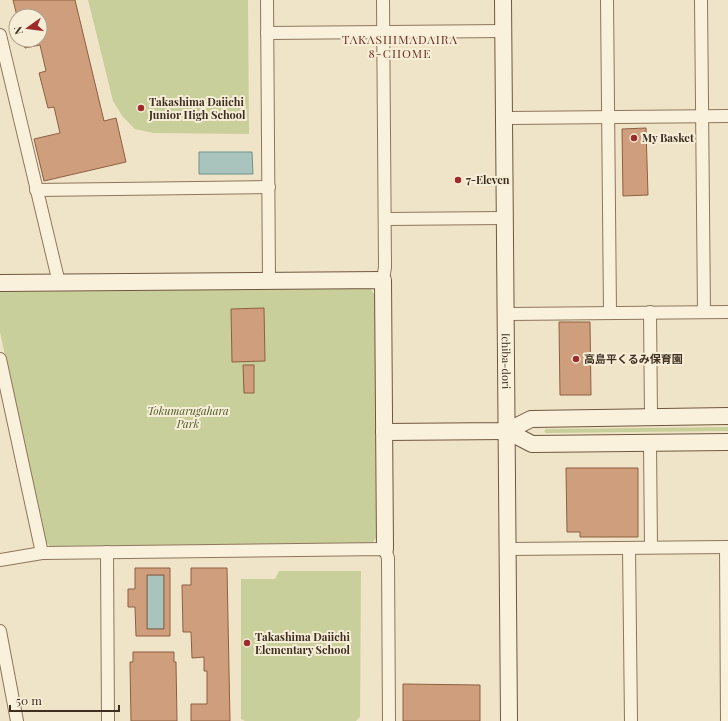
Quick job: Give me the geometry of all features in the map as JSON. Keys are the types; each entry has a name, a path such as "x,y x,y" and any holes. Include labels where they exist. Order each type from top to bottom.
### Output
{"street":[{"path":"267,0 270,281"},
{"path":"383,0 385,219 385,267 383,280 384,432 386,549 388,558 389,721"},
{"name":"Ichiba-dori","path":"503,0 509,721"},
{"path":"607,0 610,313"},
{"path":"701,0 704,312"},
{"path":"267,33 504,31"},
{"path":"0,35 59,283"},
{"path":"504,118 728,116"},
{"path":"36,190 269,187"},
{"path":"385,219 505,218"},
{"path":"0,283 383,280"},
{"path":"650,312 652,417"},
{"path":"505,314 728,312"},
{"path":"0,359 42,553"},
{"path":"384,432 507,431 531,419 728,416"},
{"path":"507,431 532,444 728,442"},
{"path":"650,443 651,547"},
{"path":"507,549 727,547 727,721"},
{"path":"629,548 631,721"},
{"path":"0,560 42,553 386,549"},
{"path":"107,552 108,721"},
{"path":"0,631 17,721"}],"green space":[{"path":"88,0 248,0 249,134 153,133 135,129 123,117 113,101"},
{"name":"Tokumarugahara Park","path":"370,288 375,295 376,538 372,543 50,546 46,542 0,332 0,292"},
{"path":"728,427 728,431 546,433 544,431 546,429"},
{"path":"279,571 361,571 360,717 356,721 245,721 241,719 241,579 275,579"}],"water":[{"path":"199,152 252,152 253,174 199,174"},
{"path":"147,575 164,575 164,629 147,629"}],"building":[{"path":"13,0 75,0 104,121 116,118 126,162 44,181 34,139 60,133 54,107 48,108 39,73 46,71 41,48 48,48 48,8 15,8"},
{"path":"646,128 648,195 623,196 622,129"},
{"path":"264,308 265,361 232,362 231,309"},
{"path":"559,322 590,322 591,395 560,395"},
{"path":"243,365 254,365 254,393 244,393"},
{"path":"566,468 638,468 638,537 580,537 580,532 567,532"},
{"path":"135,568 170,568 170,636 136,636 135,607 128,607 128,589 135,589","holes":["147,575 164,575 164,629 147,629"]},
{"path":"191,568 227,568 230,721 191,721 191,704 207,704 207,671 204,671 204,657 192,658 191,632 183,632 182,585 191,585"},
{"path":"133,652 174,652 174,662 176,662 177,721 131,721 130,662 133,662"},
{"path":"403,684 480,685 480,721 403,721"}],"place":[{"name":"Takashima Daiichi Junior High School","path":"141,108"},
{"name":"My Basket","path":"634,138"},
{"name":"7-Eleven","path":"458,180"},
{"name":"高島平くるみ保育園","path":"576,359"},
{"name":"Takashima Daiichi Elementary School","path":"247,643"}],"district":[{"name":"TAKASHIMADAIRA 8-CHOME","path":"400,47"}]}
